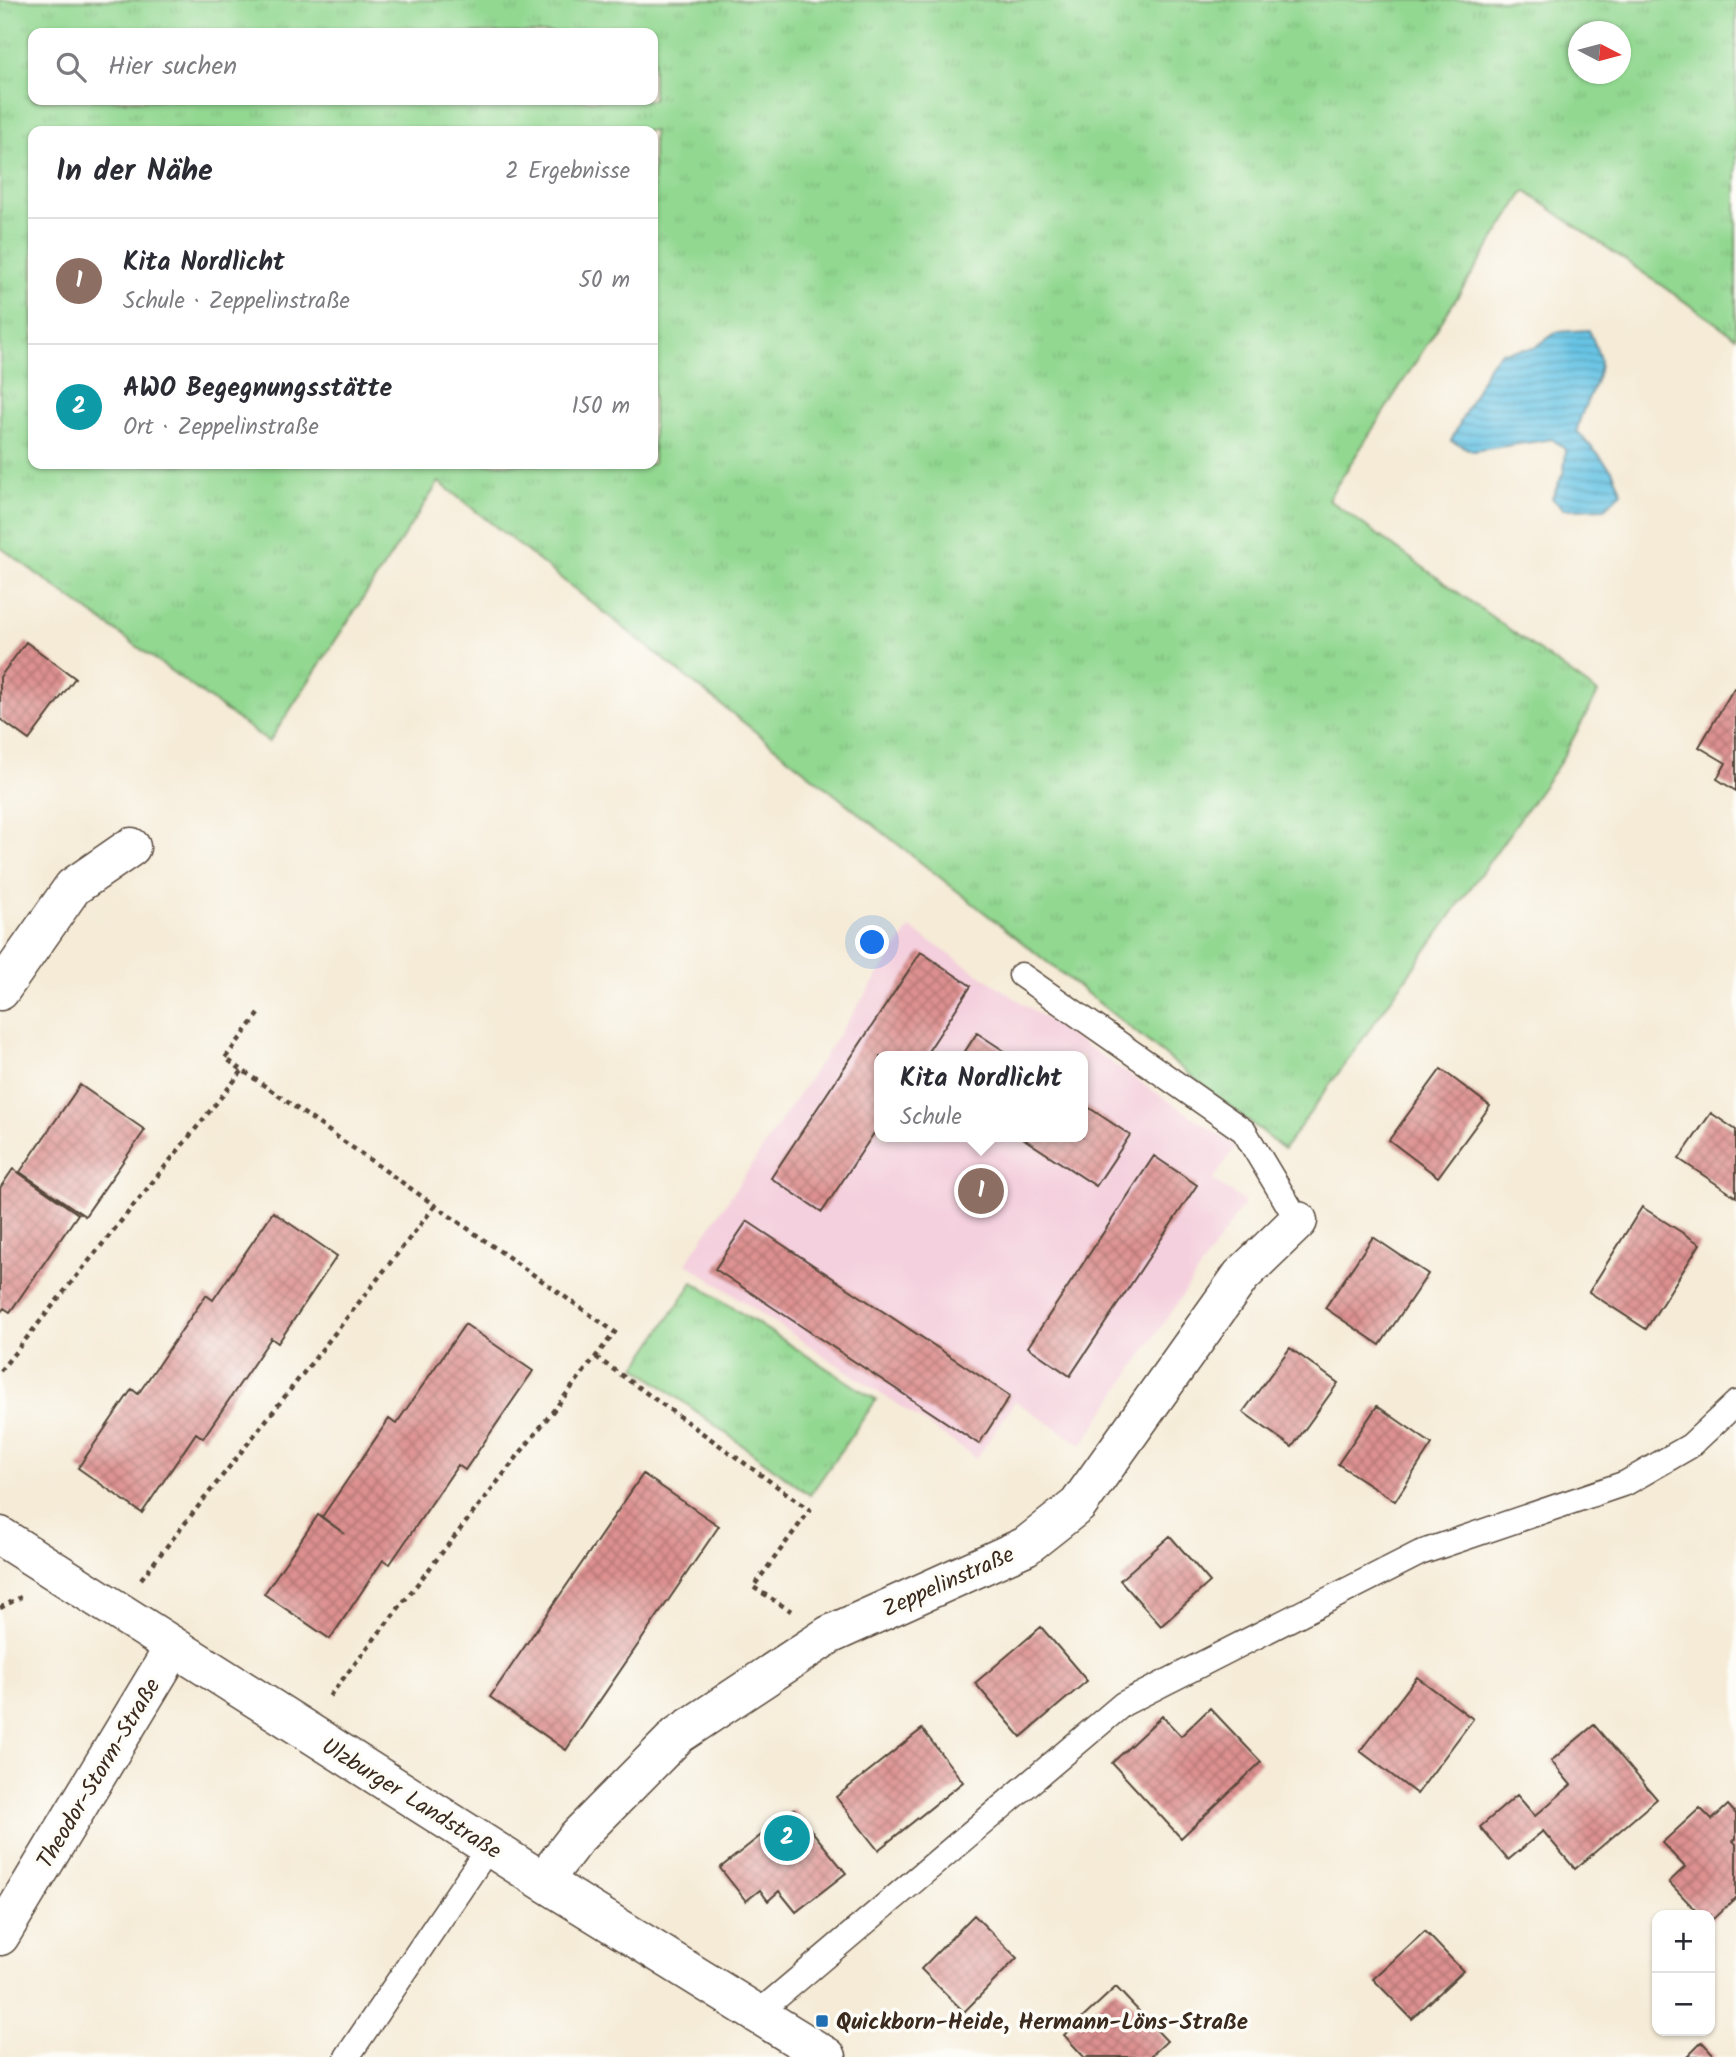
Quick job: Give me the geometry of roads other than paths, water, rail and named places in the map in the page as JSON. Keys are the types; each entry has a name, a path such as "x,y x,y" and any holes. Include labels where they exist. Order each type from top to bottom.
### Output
{"street":[{"path":"0,990 73,887 131,847"},
{"name":"Zeppelinstraße","path":"543,1881 577,1837 678,1735 829,1635 1026,1546 1078,1505 1241,1276 1298,1221"},
{"name":"Ulzburger Landstraße","path":"0,1536 489,1847 827,2057"},
{"name":"Theodor-Storm-Straße","path":"0,1936 174,1647"}],"lane":[{"path":"1021,975 1244,1131 1298,1221"},
{"path":"757,2014 1123,1704 1420,1553 1626,1483 1690,1446 1736,1403"},
{"path":"347,2057 489,1847"}],"water":[{"path":"1589,330 1600,362 1599,371 1577,431 1612,470 1622,492 1605,508 1563,509 1552,498 1564,471 1566,450 1552,439 1473,451 1451,441 1488,366 1501,352 1534,348 1557,332"}],"place":[{"name":"Kita Nordlicht","path":"981,1191"},
{"name":"AWO Begegnungsstätte","path":"787,1838"},
{"name":"Quickborn-Heide, Hermann-Löns-Straße","path":"822,2021"}]}
